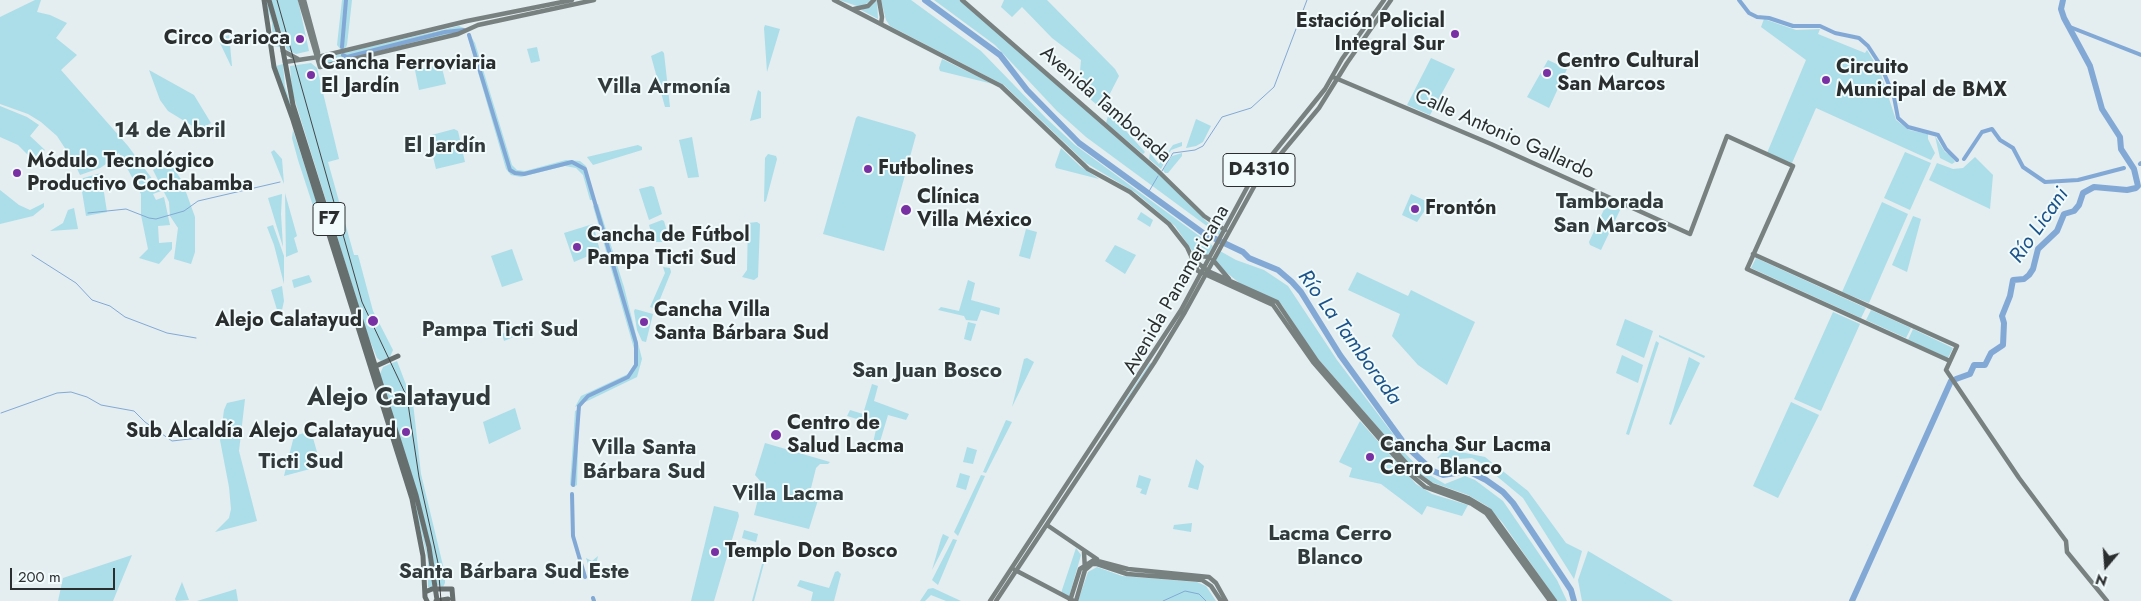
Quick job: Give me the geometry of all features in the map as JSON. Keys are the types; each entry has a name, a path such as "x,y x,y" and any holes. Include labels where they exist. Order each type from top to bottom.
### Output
{"highway":[{"name":"F7","path":"264,0 273,61 407,480 419,528 426,601"},
{"name":"F7","path":"268,0 283,51 287,83 293,105 418,503 436,591 436,601"},
{"path":"272,54 277,49 283,51"},
{"path":"273,61 277,63 285,62"},
{"path":"376,366 398,356"},
{"path":"425,592 432,589 436,591 450,590 450,600 436,601"}],"main road":[{"path":"300,0 320,67 458,34 478,25 594,0"},
{"path":"304,0 318,57"},
{"path":"285,62 318,57 467,21 572,0"},
{"path":"834,0 1001,86 1088,169 1124,188 1159,215 1181,238 1192,257 1204,272 1273,305 1312,362 1411,475 1425,487 1472,504 1486,513 1550,601"},
{"path":"852,9 868,6 874,0"},
{"path":"879,0 882,17 880,24"},
{"name":"Avenida Tamborada","path":"962,0 1157,170 1204,216 1226,230"},
{"name":"Avenida Panamericana","path":"996,601 1154,363 1226,230 1255,185 1319,108 1335,78 1384,0"},
{"name":"Avenida Panamericana","path":"1335,78 1390,0"},
{"path":"283,51 298,59"},
{"name":"Calle Antonio Gallardo","path":"1335,78 1491,144 1690,234 1726,136 1793,166 1753,254"},
{"path":"1950,361 1747,269 1753,254 1957,346 1946,370 2019,478 2066,541 2067,552 2107,601"},
{"path":"1192,257 1211,259 1220,272 1234,283"},
{"path":"1204,272 1234,283 1280,305 1314,356 1419,476 1440,489 1476,501 1490,511 1555,601"},
{"name":"Avenida Panamericana","path":"990,601 1150,359 1204,272"},
{"path":"1047,524 1084,552 1099,560 1128,569 1208,577 1216,583 1226,601"},
{"path":"1073,601 1085,570 1084,552"},
{"path":"1073,601 1080,568 1085,563 1099,560"},
{"path":"1085,570 1092,564 1097,564 1127,574 1196,579 1208,583 1220,601"},
{"path":"1012,568 1016,572 1073,601"}],"shaded area":[{"path":"35,0 41,0 37,12 50,15 67,23 56,38 77,55 61,70 128,146 161,191 153,194 156,200 164,197 170,225 158,226 159,243 172,242 172,249 159,264 139,258 148,249 141,215 141,194 119,153 116,155 117,157 100,168 80,175 57,136 28,114 0,104 0,17"},
{"path":"265,0 267,0 280,47 273,46 272,23"},
{"path":"271,0 298,0 309,51 296,54 287,50"},
{"path":"342,0 352,0 347,45 345,49 341,50 337,45"},
{"path":"839,0 872,0 863,6 857,6"},
{"path":"877,0 878,19 861,10 872,5"},
{"path":"881,0 911,0 981,51 1075,145 1213,246 1208,255 1193,252 1175,226 1136,193 1086,163 1004,85 890,26 886,20"},
{"path":"934,0 959,0 962,2 1161,176 1207,222 1221,230 1219,235 1086,137 1057,111 995,45"},
{"path":"1004,0 1047,0 1115,69 1119,76 1102,109 1090,99 1080,82 1083,78 1080,72 1081,60 1052,38 1022,7 1012,17 1001,7"},
{"path":"1764,19 1796,30 1820,29 1818,34 1865,53 1867,50 1880,71 1896,120 1909,130 1928,134 1928,139 1935,153 1931,160 1816,108 1792,163 1767,153 1806,60 1761,27"},
{"path":"765,25 780,29 767,72 764,28"},
{"path":"459,26 464,28 459,32 328,63 325,61 327,58 347,52"},
{"path":"469,33 475,43 512,165 517,170 525,171 566,160 580,161 586,166 595,200 590,200 583,175 576,168 565,166 521,177 511,175 506,169 467,34"},
{"path":"229,35 232,66 218,39"},
{"path":"537,47 540,61 531,63 527,49"},
{"path":"662,51 664,53 670,107 665,107 651,56"},
{"path":"1431,58 1455,69 1430,115 1407,105"},
{"path":"942,59 993,84 940,71"},
{"path":"1548,60 1567,69 1549,108 1527,97"},
{"path":"311,63 317,68 339,159 328,162 354,255 358,255 373,311 393,350 390,357 381,361 377,358 367,333 292,91 290,66"},
{"path":"283,64 285,86 412,487 434,587 428,587 428,561 410,485 276,66"},
{"path":"441,64 446,84 419,90 415,70"},
{"path":"149,70 194,95 211,123 199,130 168,111 160,100"},
{"path":"758,90 761,92 761,118 750,121"},
{"path":"0,106 27,117 39,125 30,136 45,150 32,159 18,145 0,137"},
{"path":"1109,112 1145,152 1143,154 1106,123"},
{"path":"858,116 913,132 916,135 884,251 823,234"},
{"path":"1196,119 1211,126 1203,142 1186,148"},
{"path":"454,129 458,131 465,162 436,169 428,136"},
{"path":"293,130 325,233 317,218 298,160 292,138"},
{"path":"1935,136 1945,152 1955,162 1952,164 1940,158"},
{"path":"692,137 699,177 688,178 679,140"},
{"path":"1182,142 1182,146 1171,150 1161,169 1149,159 1150,153 1159,164 1173,145"},
{"path":"638,145 642,147 642,150 593,165 587,157"},
{"path":"1061,148 1080,166 1099,179 1056,168 1055,165"},
{"path":"274,150 282,159 284,184 271,152"},
{"path":"1905,152 1931,163 1910,210 1884,198"},
{"path":"1182,153 1182,156 1168,173 1165,173 1163,170 1172,156"},
{"path":"768,154 776,156 777,159 766,201 764,202 765,158"},
{"path":"1975,157 1993,175 1990,209 1929,180 1937,163 1953,169 1963,168"},
{"path":"169,161 182,181 195,217 195,252 191,264 174,259 178,228 170,216 169,202 153,170"},
{"path":"101,173 107,212 86,216 80,179"},
{"path":"654,187 662,214 649,220 639,189"},
{"path":"0,190 19,205 30,210 44,203 44,207 33,216 0,224"},
{"path":"285,193 297,236 294,238 298,252 286,257"},
{"path":"282,194 281,214 283,247 268,198"},
{"name":"Frontón","path":"1411,194 1430,203 1417,222 1402,215"},
{"path":"1610,202 1621,208 1601,250 1590,245 1589,242 1607,203"},
{"path":"1882,202 1908,214 1869,303 1842,292"},
{"path":"598,204 624,287 642,359 637,377 575,407 581,396 628,374 635,363 635,352 593,206"},
{"path":"74,208 78,229 50,231 63,223 68,210"},
{"path":"1141,212 1153,220 1150,227 1137,219"},
{"path":"1913,216 1921,219 1907,272 1892,265"},
{"path":"664,221 670,242 654,242 649,225"},
{"path":"757,222 760,224 758,277 754,280 742,277 747,270 748,223"},
{"path":"593,224 600,251 574,262 564,233"},
{"path":"273,225 284,256 284,284 274,245 267,227"},
{"path":"1026,229 1037,232 1030,259 1019,256"},
{"path":"1115,245 1136,255 1125,274 1105,261"},
{"path":"512,249 523,280 502,287 491,256"},
{"path":"1220,251 1236,260 1264,270 1288,286 1337,360 1396,438 1400,448 1421,470 1445,484 1465,476 1475,480 1503,501 1557,580 1567,601 1557,601 1502,522 1487,506 1468,495 1431,482 1415,470 1313,353 1282,305 1242,285 1222,269 1215,259"},
{"path":"1756,258 1866,308 1861,318 1751,268"},
{"path":"663,267 670,268 671,272 656,309 650,307 665,273"},
{"path":"1357,272 1408,296 1411,290 1475,322 1447,385 1418,365 1392,336 1400,314 1348,290"},
{"path":"309,275 312,282 294,288 292,280"},
{"path":"968,280 975,283 971,300 1000,308 999,315 981,310 977,321 966,320 964,316 938,310 941,307 959,311"},
{"path":"282,286 284,301 282,310 278,313 271,290"},
{"path":"635,309 653,314 646,342 642,341 637,330"},
{"path":"1871,310 1911,328 1906,338 1866,320"},
{"path":"1833,312 1860,324 1821,411 1794,399"},
{"path":"1625,319 1653,331 1644,358 1616,345"},
{"path":"968,322 976,324 971,341 964,339"},
{"path":"528,324 530,331 519,335 516,328"},
{"path":"513,329 516,336 504,341 502,334"},
{"path":"1913,329 1953,348 1948,358 1908,340"},
{"path":"1659,335 1705,356 1704,358 1659,337"},
{"path":"1656,341 1659,343 1629,435 1626,434"},
{"path":"1622,355 1643,365 1638,383 1616,373"},
{"path":"1689,357 1700,363 1671,425 1669,424"},
{"path":"1027,358 1034,362 1012,407 1024,359"},
{"path":"397,361 413,403 421,474 445,574 443,587 437,585 429,539 380,374 383,367"},
{"path":"1150,363 1151,364 1099,440"},
{"path":"872,384 878,386 874,401 909,414 906,420 888,415 879,445 873,443 877,425 847,416 850,410 863,414"},
{"path":"245,399 239,451 257,521 215,532 229,518 231,509 220,440 224,410 227,403"},
{"path":"1791,402 1819,415 1778,498 1753,486"},
{"path":"515,408 521,429 489,444 483,422"},
{"path":"579,409 577,485 574,487 570,485 575,411"},
{"path":"1006,420 1012,422 986,473 983,472"},
{"path":"1360,421 1416,484 1432,494 1468,505 1462,516 1427,506 1422,515 1381,484 1349,477 1352,468 1339,462"},
{"path":"311,431 321,466 284,476 294,436"},
{"path":"765,443 830,462 828,464 820,464 816,468 810,492 818,500 809,529 754,515 762,483 755,475"},
{"path":"967,447 977,450 973,464 963,462"},
{"path":"1446,449 1485,457 1528,491 1566,543 1582,551 1574,579 1523,498 1481,463 1472,458 1447,460 1437,458"},
{"path":"1196,459 1204,466 1198,490 1188,487"},
{"path":"960,473 970,476 966,490 956,487"},
{"path":"981,475 985,476 958,536 954,532"},
{"path":"1139,475 1151,479 1146,495 1140,493 1142,489 1136,487"},
{"path":"714,506 738,512 739,516 714,601 691,601"},
{"path":"1192,523 1191,532 1173,529 1174,525"},
{"path":"744,530 758,534 756,542 742,538"},
{"path":"943,534 949,537 932,570 941,539"},
{"path":"953,539 957,540 938,585 932,580"},
{"path":"1076,548 1081,555 1069,597 1061,593"},
{"path":"1588,551 1673,601 1582,601 1578,580"},
{"path":"767,552 754,601 752,601 765,553"},
{"path":"132,555 113,601 58,601 63,578"},
{"path":"598,556 594,573 591,573 586,558 592,561"},
{"path":"1097,567 1122,576 1197,582 1206,586 1216,601 1078,601 1088,572"},
{"path":"838,571 841,574 834,601 811,601 813,592 797,586 800,580 829,588 835,572"},
{"path":"182,582 189,600 176,601 175,599"},
{"path":"933,588 961,601 946,601 931,595 925,601 920,601 928,589"},
{"path":"236,589 238,601 197,601 230,591"}],"waterway":[{"path":"342,47 346,0"},
{"name":"Río La Tamborada","path":"925,0 1000,55 1027,90 1079,143 1203,233 1243,252 1249,258 1278,270 1292,282 1301,292 1340,355 1406,446 1433,471 1443,475 1468,471 1486,480 1503,492 1513,503 1571,590 1574,601"},
{"path":"1162,171 1173,153 1195,150 1203,146 1222,117 1251,108 1274,87 1307,0"},
{"path":"1739,0 1749,13 1757,17 1769,18 1793,26 1820,26 1835,33 1859,38 1868,46 1881,66 1894,97 1898,118 1908,127 1938,135 1946,149 1957,160"},
{"name":"Río Licani","path":"1956,379 1970,374 1974,365 1985,365 1991,353 2003,345 2004,323 2002,316 2010,296 2013,280 2024,279 2029,275 2033,269 2038,249 2057,231 2064,214 2074,211 2079,205 2083,193 2094,187 2127,190 2138,186 2134,169 2121,149 2120,137 2102,109 2090,66 2064,18 2061,9 2063,0"},
{"path":"2070,27 2141,55"},
{"path":"343,55 347,57 445,32 464,30"},
{"path":"469,35 510,170 515,173 524,174 572,162 585,169 636,343 636,365 628,377 588,396 579,406 573,485"},
{"path":"1964,159 1982,132 1992,129 2000,140 2013,148 2023,167 2045,182 2078,180 2124,168"},
{"path":"1148,193 1158,176"},
{"path":"88,213 126,209 156,219 184,211 198,201 280,182"},
{"path":"32,255 76,283 92,300 110,306 125,317 167,333 196,338"},
{"name":"Río Licani","path":"1852,601 1951,381"},
{"path":"1,413 57,393 71,392 87,397 101,405 134,411 145,422 172,441 207,437"},
{"path":"572,494 573,536 585,577"},
{"path":"1163,601 1185,591 1199,594 1206,601"}],"tram line":[{"path":"277,0 362,302 407,397 419,477 438,563 441,601"}],"place":[{"name":"Estación Policial Integral Sur","path":"1455,34"},
{"name":"Circo Carioca","path":"300,39"},
{"name":"Centro Cultural San Marcos","path":"1547,73"},
{"name":"Cancha Ferroviaria El Jardín","path":"311,75"},
{"name":"Circuito Municipal de BMX","path":"1826,80"},
{"name":"Futbolines","path":"868,169"},
{"name":"Módulo Tecnológico Productivo Cochabamba","path":"17,173"},
{"name":"Frontón","path":"1415,209"},
{"name":"Clínica Villa México","path":"906,210"},
{"name":"Cancha de Fútbol Pampa Ticti Sud","path":"577,247"},
{"name":"Alejo Calatayud","path":"373,321"},
{"name":"Cancha Villa Santa Bárbara Sud","path":"644,322"},
{"name":"Sub Alcaldía Alejo Calatayud","path":"406,432"},
{"name":"Centro de Salud Lacma","path":"776,435"},
{"name":"Cancha Sur Lacma Cerro Blanco","path":"1370,457"},
{"name":"Templo Don Bosco","path":"715,552"}],"district":[{"name":"Villa Armonía","path":"664,88"},
{"name":"14 de Abril","path":"170,132"},
{"name":"El Jardín","path":"445,147"},
{"name":"Tamborada San Marcos","path":"1610,215"},
{"name":"Pampa Ticti Sud","path":"500,331"},
{"name":"San Juan Bosco","path":"927,372"},
{"name":"Alejo Calatayud","path":"399,399"},
{"name":"Villa Santa Bárbara Sud","path":"644,461"},
{"name":"Ticti Sud","path":"301,463"},
{"name":"Villa Lacma","path":"788,495"},
{"name":"Lacma Cerro Blanco","path":"1330,547"},
{"name":"Santa Bárbara Sud Este","path":"514,573"}]}
